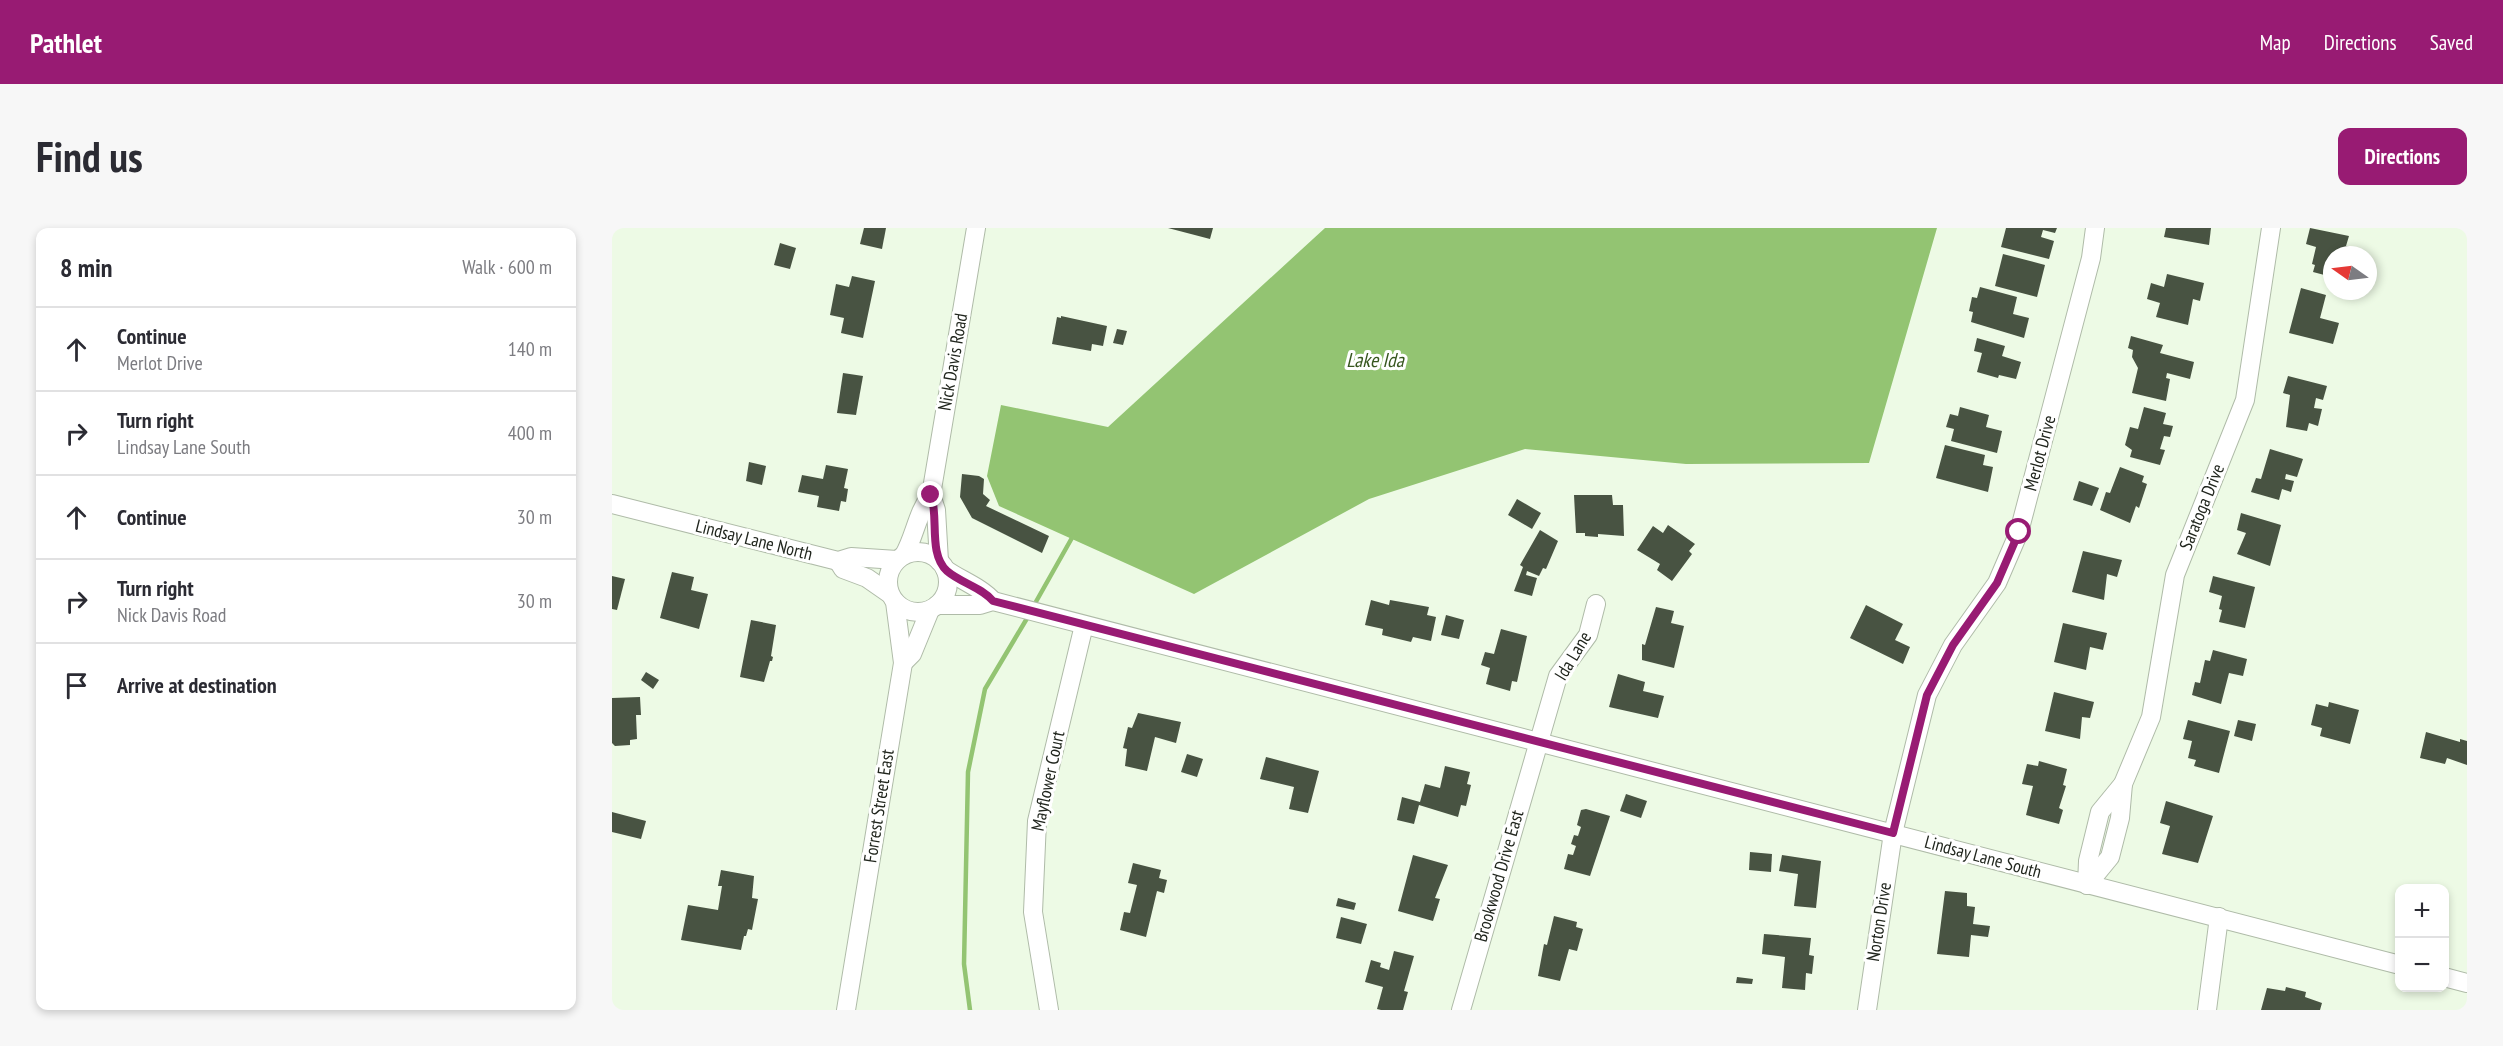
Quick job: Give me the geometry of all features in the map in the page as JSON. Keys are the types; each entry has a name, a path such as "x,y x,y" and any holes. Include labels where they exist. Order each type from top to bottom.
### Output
{"street":[{"name":"Nick Davis Road","path":"942,565 936,510 931,495 976,228"},
{"name":"Merlot Drive","path":"1893,833 1927,695 1953,645 1997,583 2019,532 2091,258 2095,228"},
{"name":"Saratoga Drive","path":"2087,885 2088,861 2100,812 2122,784 2151,717 2175,575 2244,400 2271,228"},
{"name":"Nick Davis Road","path":"901,558 914,539 922,506 931,495"},
{"name":"Lindsay Lane North","path":"612,504 838,561 851,557 901,558"},
{"path":"892,598 888,575 901,558 921,552 962,581 986,593 993,601"},
{"path":"838,561 843,569 867,578 911,612 933,608"},
{"path":"903,663 912,654 933,608 947,589 942,565"},
{"name":"Forrest Street East","path":"846,1010 903,663 892,598"},
{"name":"Lindsay Lane South","path":"933,608 980,605 993,601 2395,964"},
{"name":"Ida Lane","path":"1537,742 1558,676 1588,635 1596,604"},
{"name":"Mayflower Court","path":"1049,1010 1033,912 1037,821 1084,625"},
{"name":"Brookwood Drive East","path":"1461,1010 1537,742"},
{"name":"Norton Drive","path":"1867,1010 1893,833"},
{"path":"2207,1010 2219,917"},
{"path":"2449,978 2467,982"}],"water":[{"name":"Lake Ida","path":"1325,228 1937,228 1869,463 1686,464 1525,449 1369,499 1194,594 999,506 987,476 1001,405 1108,427"}],"building":[{"path":"864,228 886,228 882,249 860,244"},
{"path":"1168,228 1213,228 1210,239"},
{"path":"2006,228 2057,228 2055,233 2043,230 2041,237 2054,241 2049,259 2001,247"},
{"path":"2166,228 2211,228 2209,245 2164,237"},
{"path":"2310,228 2349,236 2346,246 2323,246 2323,275 2313,272 2315,265 2312,264 2316,247 2306,244"},
{"path":"780,243 796,248 790,269 774,265"},
{"path":"2003,254 2045,265 2037,297 1995,286"},
{"path":"2167,274 2204,283 2200,301 2193,299 2188,325 2156,317 2160,303 2147,299 2151,283 2164,287"},
{"path":"852,276 875,281 863,338 841,333 844,318 830,315 836,284 849,287"},
{"path":"1980,287 2017,297 2013,314 2029,318 2024,338 1971,322 1973,312 1969,311 1972,297 1977,298"},
{"path":"2301,288 2323,294 2325,300 2320,318 2339,323 2333,344 2289,333"},
{"path":"1061,316 1107,326 1103,346 1092,344 1091,351 1052,344 1057,317 1061,318"},
{"path":"1117,329 1127,331 1123,345 1113,343"},
{"path":"2131,336 2163,345 2160,353 2194,362 2190,379 2167,373 2166,378 2170,379 2166,401 2132,393 2138,368 2132,357 2133,350 2128,348"},
{"path":"1977,338 2005,346 2002,356 2021,362 2016,379 1999,375 1998,378 1977,372 1982,353 1974,351"},
{"path":"843,373 863,376 856,415 837,413"},
{"path":"2288,376 2327,386 2323,400 2316,398 2314,408 2322,409 2318,426 2309,423 2307,431 2286,427 2290,395 2283,393"},
{"path":"1960,407 1989,415 1986,427 2002,431 1997,453 1951,441 1954,429 1946,427 1950,414 1958,416"},
{"path":"2144,407 2166,413 2163,424 2173,426 2170,437 2164,436 2160,449 2165,450 2160,465 2130,457 2132,450 2125,445 2130,427 2138,429"},
{"path":"1945,445 1985,455 1983,465 1993,467 1988,492 1936,478"},
{"path":"2270,449 2303,459 2297,477 2286,474 2285,479 2294,481 2291,492 2282,489 2279,500 2251,492 2256,478 2261,479"},
{"path":"749,462 766,466 762,485 746,481"},
{"path":"826,465 848,469 844,488 848,489 846,502 841,501 839,511 817,507 819,496 798,492 802,475 823,479"},
{"path":"2120,467 2144,476 2142,482 2147,484 2139,508 2136,506 2130,523 2100,510 2106,492 2110,493"},
{"path":"962,474 979,476 984,479 983,494 990,500 986,506 1049,536 1042,553 972,518 960,497"},
{"path":"2079,481 2099,488 2092,506 2073,500"},
{"path":"1574,495 1612,495 1613,505 1623,505 1624,536 1598,534 1598,537 1576,533"},
{"path":"1517,499 1541,513 1532,529 1508,515"},
{"path":"2241,513 2281,525 2270,566 2237,554 2246,533 2237,530"},
{"path":"1668,525 1695,544 1689,551 1692,554 1672,581 1657,570 1660,564 1637,550 1653,526 1663,533"},
{"path":"1540,530 1558,541 1546,569 1543,568 1539,576 1527,571 1526,575 1537,578 1532,596 1514,591 1523,567 1520,565"},
{"path":"2083,551 2122,560 2117,577 2107,574 2104,600 2072,592"},
{"path":"672,572 694,577 691,590 708,594 699,629 660,618"},
{"path":"612,576 625,579 617,610 612,609"},
{"path":"2213,576 2255,587 2245,628 2219,622 2222,596 2209,592"},
{"path":"1371,600 1389,605 1390,600 1429,607 1427,615 1436,617 1431,641 1413,637 1411,642 1382,635 1383,629 1365,625"},
{"path":"1866,605 1903,624 1895,640 1910,647 1903,664 1850,638"},
{"path":"1656,607 1674,611 1671,623 1684,626 1674,668 1642,660 1642,644 1645,645"},
{"path":"1446,615 1464,620 1459,639 1441,635"},
{"path":"751,620 776,625 771,656 773,657 764,682 740,677"},
{"path":"2063,623 2107,633 2103,650 2090,647 2086,670 2054,662"},
{"path":"1501,629 1527,636 1517,682 1512,681 1510,691 1486,684 1490,668 1481,665 1485,652 1494,654"},
{"path":"2213,650 2247,659 2243,676 2229,673 2221,704 2192,695 2195,682 2200,683 2205,660 2210,661"},
{"path":"646,672 659,680 653,689 641,680"},
{"path":"1618,674 1645,682 1643,691 1664,696 1658,718 1609,707"},
{"path":"2054,692 2094,702 2090,718 2082,717 2080,739 2045,731"},
{"path":"640,697 641,715 636,715 637,739 630,740 630,745 615,746 612,743 612,698"},
{"path":"2329,702 2359,710 2350,744 2320,736 2322,728 2311,725 2316,704 2328,707"},
{"path":"1138,713 1181,722 1176,743 1155,737 1147,771 1125,766 1127,749 1123,748 1128,727 1132,728"},
{"path":"2188,720 2230,731 2219,773 2194,766 2196,760 2188,758 2192,741 2183,739"},
{"path":"2238,720 2256,724 2252,741 2234,736"},
{"path":"2426,732 2460,742 2460,739 2467,741 2467,765 2447,758 2445,764 2420,758"},
{"path":"1187,754 1203,759 1197,777 1181,772"},
{"path":"1266,757 1319,771 1308,813 1289,809 1294,787 1260,779"},
{"path":"2039,761 2067,769 2063,785 2066,786 2059,808 2063,810 2059,824 2026,815 2033,786 2022,784 2027,764 2038,766"},
{"path":"1445,766 1470,772 1467,784 1471,785 1466,806 1461,805 1458,817 1419,805 1414,824 1397,820 1402,797 1420,802 1425,784 1440,788"},
{"path":"1626,794 1647,801 1641,818 1620,811"},
{"path":"2166,801 2213,816 2198,863 2162,854 2170,826 2160,823"},
{"path":"1586,809 1610,816 1590,876 1564,869 1568,854 1573,855 1576,846 1571,844 1574,835 1578,836 1581,827 1577,825 1581,810"},
{"path":"612,812 646,821 641,839 612,832"},
{"path":"1750,852 1772,854 1771,872 1749,870"},
{"path":"1413,855 1448,865 1435,898 1440,899 1433,921 1398,911"},
{"path":"1782,855 1821,861 1816,908 1794,906 1798,874 1779,871"},
{"path":"1133,863 1161,870 1159,878 1167,880 1164,893 1157,891 1146,937 1120,930 1124,912 1130,913 1137,885 1128,883"},
{"path":"721,870 754,876 752,898 758,899 752,930 748,929 744,936 741,950 681,940 688,905 718,910 722,886 718,886"},
{"path":"1945,891 1967,893 1967,906 1975,907 1973,924 1990,926 1988,937 1971,935 1969,957 1937,954"},
{"path":"1338,898 1356,903 1354,910 1336,906"},
{"path":"1554,916 1577,922 1576,927 1583,929 1577,951 1569,949 1560,981 1538,976 1544,944 1547,945"},
{"path":"1341,917 1367,924 1361,944 1336,938"},
{"path":"1764,934 1811,938 1809,955 1814,956 1812,974 1806,973 1805,990 1782,988 1785,957 1762,954"},
{"path":"1394,951 1414,956 1404,991 1408,992 1403,1010 1377,1009 1383,987 1365,982 1371,960 1381,963 1380,967 1389,970"},
{"path":"1737,977 1753,979 1752,984 1736,983"},
{"path":"2286,987 2306,992 2305,997 2322,1003 2320,1010 2261,1010 2267,988 2285,991"}],"waterway":[{"path":"1033,607 1073,536"},
{"path":"970,1010 964,964 968,772 985,689 1029,615"}],"route":[{"path":"931,495 936,510 936,541 939,561 945,569 986,593 993,601 1893,833 1927,695 1953,645 1977,615 1997,583 2019,532"}]}
